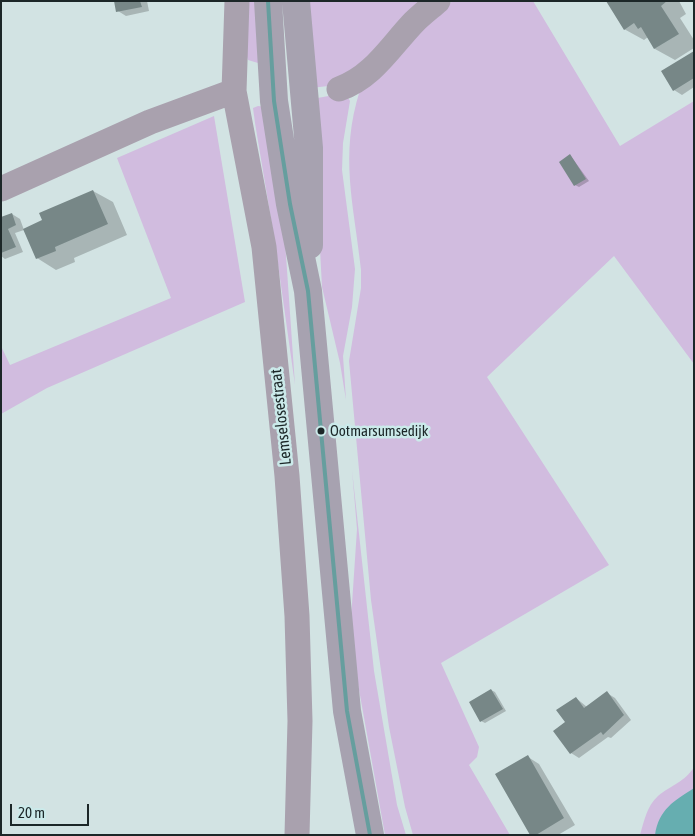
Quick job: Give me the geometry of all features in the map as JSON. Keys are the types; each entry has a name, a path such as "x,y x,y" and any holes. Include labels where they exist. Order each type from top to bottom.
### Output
{"main road":[{"path":"268,1 274,101 290,204 308,291 340,652 347,711 370,835"},
{"path":"296,1 309,148 310,224 308,291"}],"street":[{"name":"Lemselosestraat","path":"237,1 234,91 264,247 288,476 297,616 300,721 297,835"},
{"path":"339,89 354,84 370,72 414,22 438,1"},
{"path":"1,189 150,122 234,91"}],"shaded area":[{"path":"247,1 263,1 264,59 258,63 248,60 245,50"},
{"path":"301,1 421,1 357,76 328,86 311,88"},
{"path":"454,1 533,1 620,146 694,101 694,364 614,256 487,377 609,565 441,663 479,747 477,757 469,765 510,835 413,835 405,807 389,727 371,600 349,361 361,288 361,270 352,201 349,159 350,137 360,90 382,75 429,22 447,4"},
{"path":"345,93 350,101 343,143 342,170 355,269 352,307 343,356 346,400 340,363 322,287 312,99"},
{"path":"258,106 267,107 276,112 295,385 275,243 253,108"},
{"path":"214,116 245,302 47,388 1,414 1,346 10,365 171,298 117,158"},
{"path":"352,470 374,671 397,805 406,835 385,835 358,684 351,619 357,529"},
{"path":"694,767 694,835 640,835 646,814 654,800 678,783"}],"water":[{"path":"694,788 694,835 655,835 664,812 674,802"}],"building":[{"path":"114,1 140,1 142,7 116,12"},
{"path":"606,1 667,1 661,6 679,34 654,49 641,27 638,29 634,23 624,30"},
{"path":"694,51 694,78 673,91 661,71"},
{"path":"570,154 586,179 574,186 559,162"},
{"path":"93,190 108,224 55,247 56,251 36,259 23,229 42,220 39,213"},
{"path":"12,213 16,225 8,229 16,247 1,253 1,217"},
{"path":"491,689 503,709 480,722 469,702"},
{"path":"607,691 624,715 603,735 601,732 570,754 553,731 565,722 556,710 576,697 584,708"},
{"path":"528,755 564,818 536,835 530,835 495,774"}],"transit line":[{"path":"268,1 274,101 290,204 308,291 347,711 370,835"}],"place":[{"name":"Ootmarsumsedijk","path":"321,431"}]}
